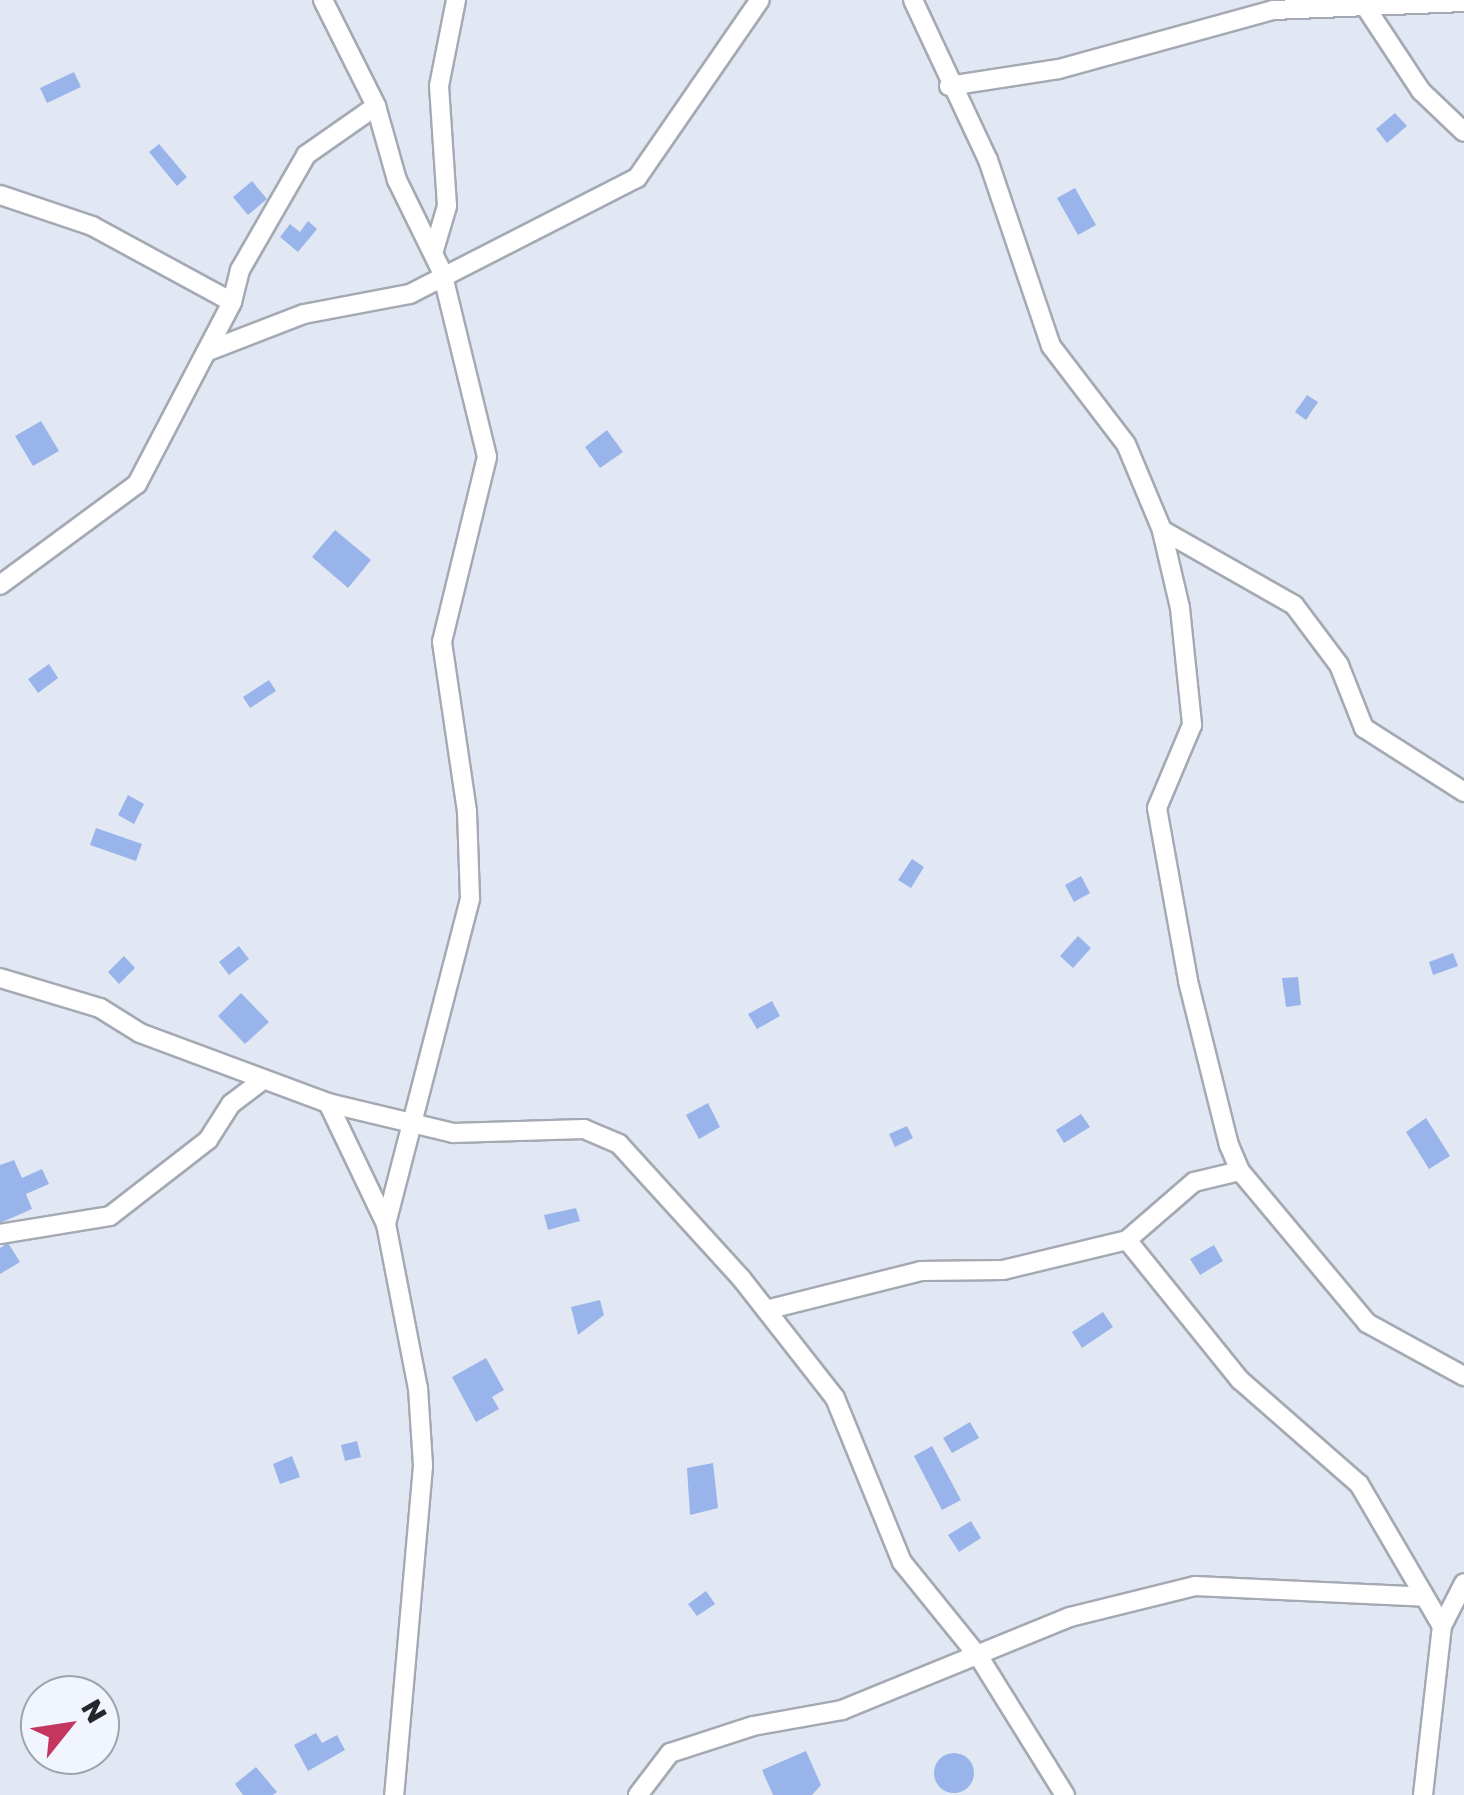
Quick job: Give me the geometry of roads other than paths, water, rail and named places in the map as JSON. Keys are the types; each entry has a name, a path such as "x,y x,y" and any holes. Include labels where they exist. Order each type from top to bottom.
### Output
{"street":[{"path":"323,0 376,106 397,180 442,272 487,457 442,642 468,812 470,899 386,1224"},
{"path":"434,250 446,206 440,86 456,0"},
{"path":"208,351 304,314 382,305 637,178 760,0"},
{"path":"913,0 949,86 994,177 1051,346 1126,444 1162,530 1180,608 1192,725 1157,808 1188,981 1240,1171 1367,1324 1464,1376"},
{"path":"949,86 1059,69 1274,10 1464,2"},
{"path":"1363,4 1421,90 1464,132"},
{"path":"0,584 137,484 232,302 240,270 306,154 376,106"},
{"path":"0,195 92,226 232,302"},
{"path":"1162,530 1294,605 1339,665 1364,728 1464,792"},
{"path":"0,978 100,1008 262,1081 328,1103 412,1119 453,1134 584,1129 619,1144 766,1310 835,1398 902,1562 979,1657 1065,1795"},
{"path":"0,1234 110,1216 208,1140 231,1104 262,1081"},
{"path":"328,1103 386,1224 410,1330 424,1466 394,1795"},
{"path":"766,1310 921,1271 1003,1270 1127,1240 1194,1182 1240,1171"},
{"path":"1127,1240 1240,1380 1359,1484 1442,1626"},
{"path":"1423,1795 1442,1626 1464,1583"},
{"path":"638,1795 670,1753 753,1726 842,1710 1070,1617 1195,1586 1426,1597"}]}
